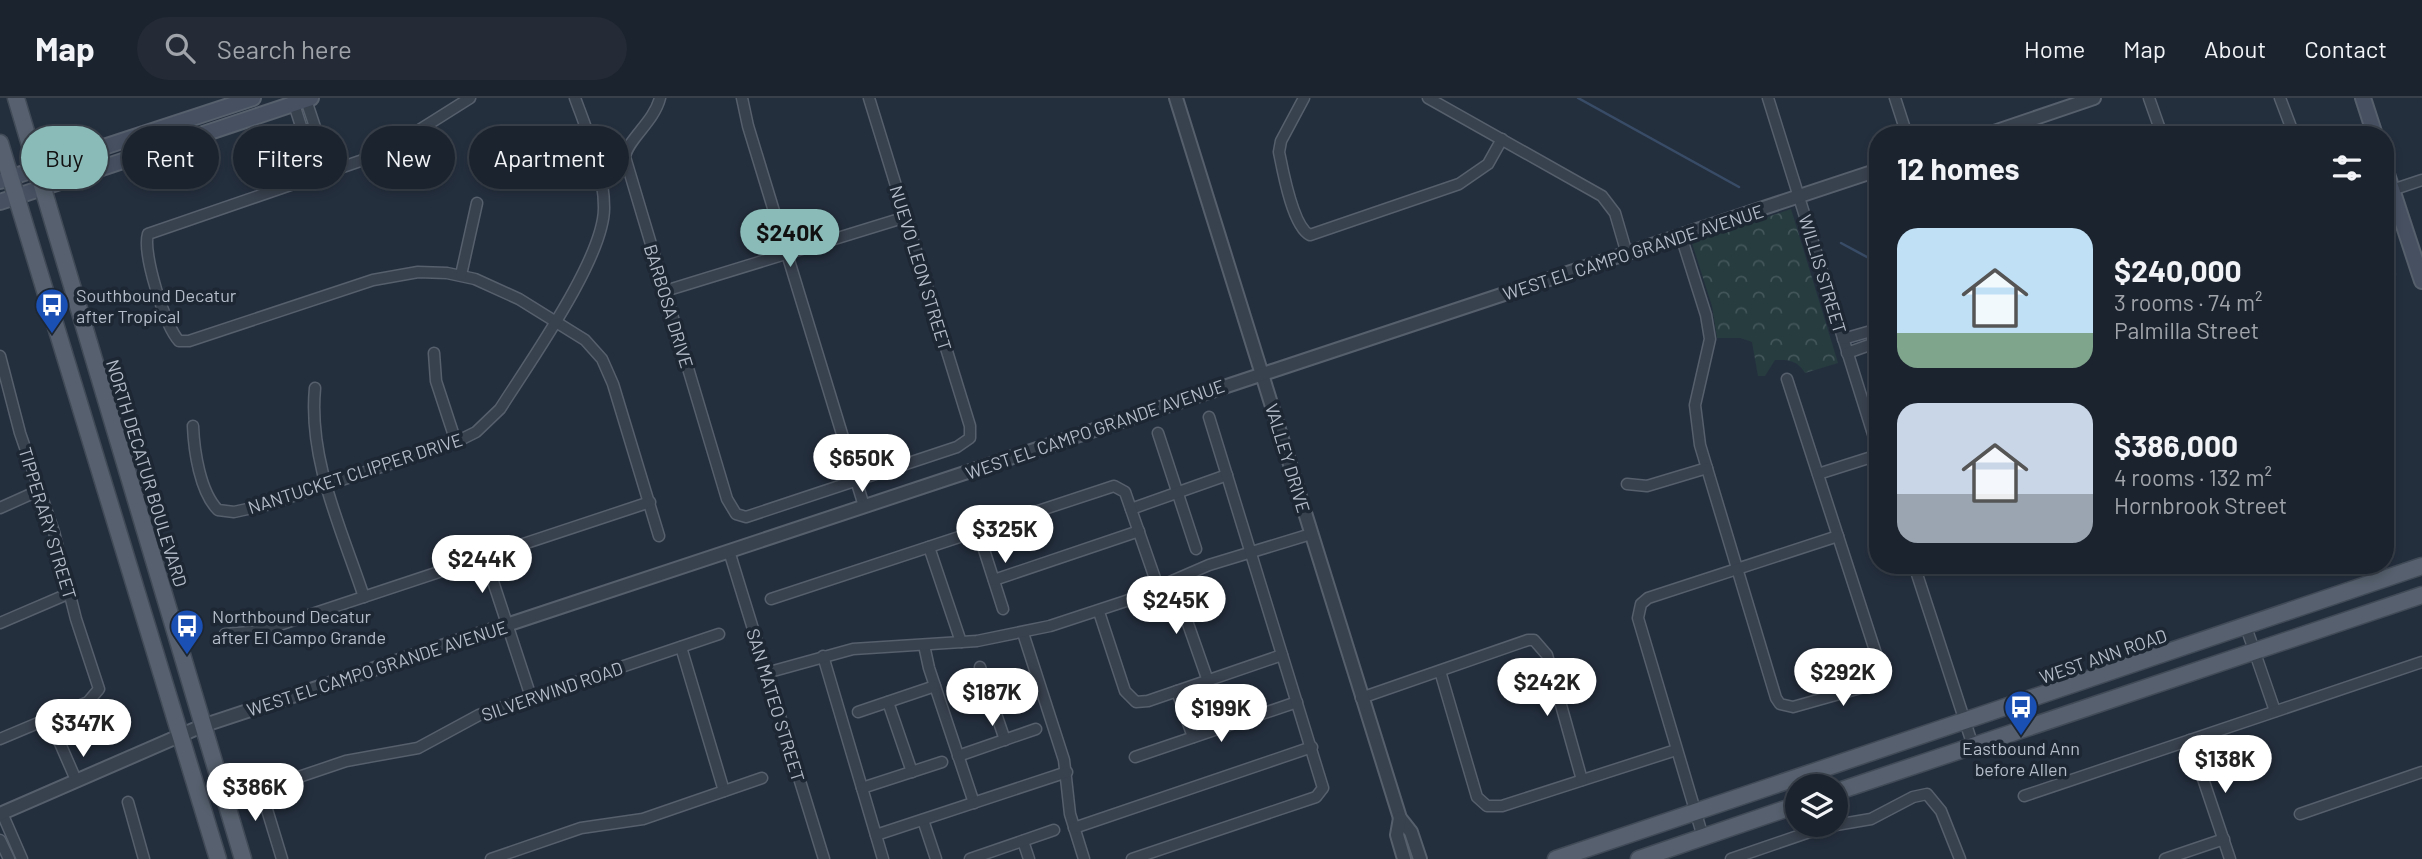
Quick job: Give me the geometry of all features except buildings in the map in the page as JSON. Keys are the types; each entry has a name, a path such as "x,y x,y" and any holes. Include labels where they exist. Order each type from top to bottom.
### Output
{"main road":[{"name":"NORTH DECATUR BOULEVARD","path":"16,98 24,126"},
{"path":"108,145 253,98"},
{"path":"2363,98 2372,126"},
{"path":"108,166 302,100"},
{"path":"0,143 5,179 16,197 218,859"},
{"path":"0,202 39,189"},
{"name":"NORTH DECATUR BOULEVARD","path":"42,189 243,859"},
{"path":"2394,196 2422,281"},
{"name":"WEST ANN ROAD","path":"1556,859 1965,723 2422,566"},
{"path":"1848,788 2422,595"},
{"path":"2069,713 2146,675 2159,657"},
{"path":"1639,859 1785,809"}],"street":[{"path":"347,166 397,144 470,98"},
{"name":"NANTUCKET CLIPPER DRIVE","path":"193,426 194,446 209,496 213,505 223,512 258,507 328,486 456,442 476,432 500,409 596,249 604,219 603,188 575,98"},
{"name":"BARBOSA DRIVE","path":"660,98 649,122 625,150 625,157 731,509 742,516 855,480"},
{"path":"742,98 786,254 864,506"},
{"name":"NUEVO LEON STREET","path":"855,480 957,447 970,438 970,426 869,98"},
{"name":"VALLEY DRIVE","path":"1176,98 1361,698 1400,818 1411,832 1420,859"},
{"path":"1304,98 1281,141 1279,152 1297,221 1303,231 1310,235 1459,184 1488,164 1502,139"},
{"path":"1428,98 1602,196 1615,213 1627,254"},
{"name":"WILLIS STREET","path":"1768,98 1869,422"},
{"path":"1895,98 1904,126"},
{"path":"2012,126 2094,98"},
{"path":"2149,98 2159,126"},
{"path":"2280,98 2291,126"},
{"path":"302,100 313,126"},
{"path":"302,100 305,126"},
{"path":"2029,120 2031,126"},
{"name":"WEST EL CAMPO GRANDE AVENUE","path":"1,813 202,726 1869,173"},
{"path":"2394,189 2422,180"},
{"path":"281,189 148,234 147,250 165,313 179,341 189,341 388,276 418,272 461,275 503,290 585,340 602,359 613,384 659,536"},
{"path":"461,275 477,203"},
{"path":"665,291 906,217"},
{"path":"1681,236 1710,339 1695,405 1698,435 1776,698 1785,707 1801,706 1871,685 1880,675 1880,662 1787,379"},
{"path":"1843,340 1869,332"},
{"path":"1847,352 1869,345"},
{"path":"434,353 436,381 456,442"},
{"name":"TIPPERARY STREET","path":"0,356 4,390 40,490 99,689 88,702 49,718"},
{"path":"315,388 314,436 364,597"},
{"path":"1132,859 1316,797 1322,788 1312,747 1209,417"},
{"path":"1158,433 1196,550"},
{"path":"1818,474 1869,458"},
{"path":"1627,484 1647,486 1707,468"},
{"path":"1131,509 1227,475"},
{"path":"771,599 1104,488 1122,488 1158,587"},
{"path":"0,508 40,490"},
{"path":"225,634 261,631 650,502"},
{"path":"978,531 1003,610"},
{"path":"994,580 1139,531"},
{"path":"766,673 823,656 872,647 961,642 1023,633 1099,612 1251,552 1311,534"},
{"path":"1703,837 1638,618 1641,604 1648,598 1838,536"},
{"path":"929,547 961,642"},
{"name":"SAN MATEO STREET","path":"729,551 824,859"},
{"path":"485,556 531,697"},
{"path":"1917,574 1973,746"},
{"path":"1173,581 1208,681"},
{"path":"0,623 69,593"},
{"path":"1099,612 1125,691 1136,702 1282,655"},
{"path":"2246,627 2275,711"},
{"path":"1023,633 1067,772 1074,828 1084,859"},
{"name":"SILVERWIND ROAD","path":"282,859 265,803 268,790 281,782 346,761 418,748 479,715 719,634"},
{"path":"1361,698 1528,640 1539,643 1546,655 1582,780"},
{"path":"925,645 935,686 974,803"},
{"path":"681,647 724,791"},
{"path":"823,656 883,859"},
{"path":"2024,796 2422,662"},
{"path":"980,667 1005,740"},
{"path":"1440,671 1478,797 1487,806 1502,806 1676,750"},
{"path":"858,712 935,686"},
{"path":"1177,691 1193,737"},
{"path":"888,702 912,772"},
{"path":"1135,757 1297,702"},
{"path":"0,739 49,718 76,780"},
{"path":"958,756 1036,729"},
{"path":"2190,740 2230,859"},
{"path":"1074,828 1312,747"},
{"path":"862,788 942,762"},
{"path":"876,835 1067,772"},
{"path":"2300,814 2422,772"},
{"path":"491,859 581,828 643,819 762,778"},
{"path":"1731,859 1824,827 1871,819 1913,797 1927,794 1941,811 1960,859"},
{"path":"128,802 144,859"},
{"path":"1,813 22,859"},
{"name":"VALLEY DRIVE","path":"1400,818 1397,835 1404,859"},
{"path":"923,820 936,859"},
{"path":"970,859 1054,830"},
{"path":"2165,859 2224,839"},
{"path":"9,859 1,843 14,840"},
{"path":"1023,841 1029,859"}],"green space":[{"path":"1791,209 1838,363 1805,373 1799,365 1775,360 1765,376 1758,376 1752,342 1741,338 1717,338 1712,306 1692,243"}],"waterway":[{"path":"1578,98 1739,187"},
{"path":"1841,243 1869,258"}],"place":[{"name":"Southbound Decatur after Tropical","path":"52,335"},
{"name":"Northbound Decatur after El Campo Grande","path":"187,656"},
{"name":"Eastbound Ann before Allen","path":"2021,737"}]}
